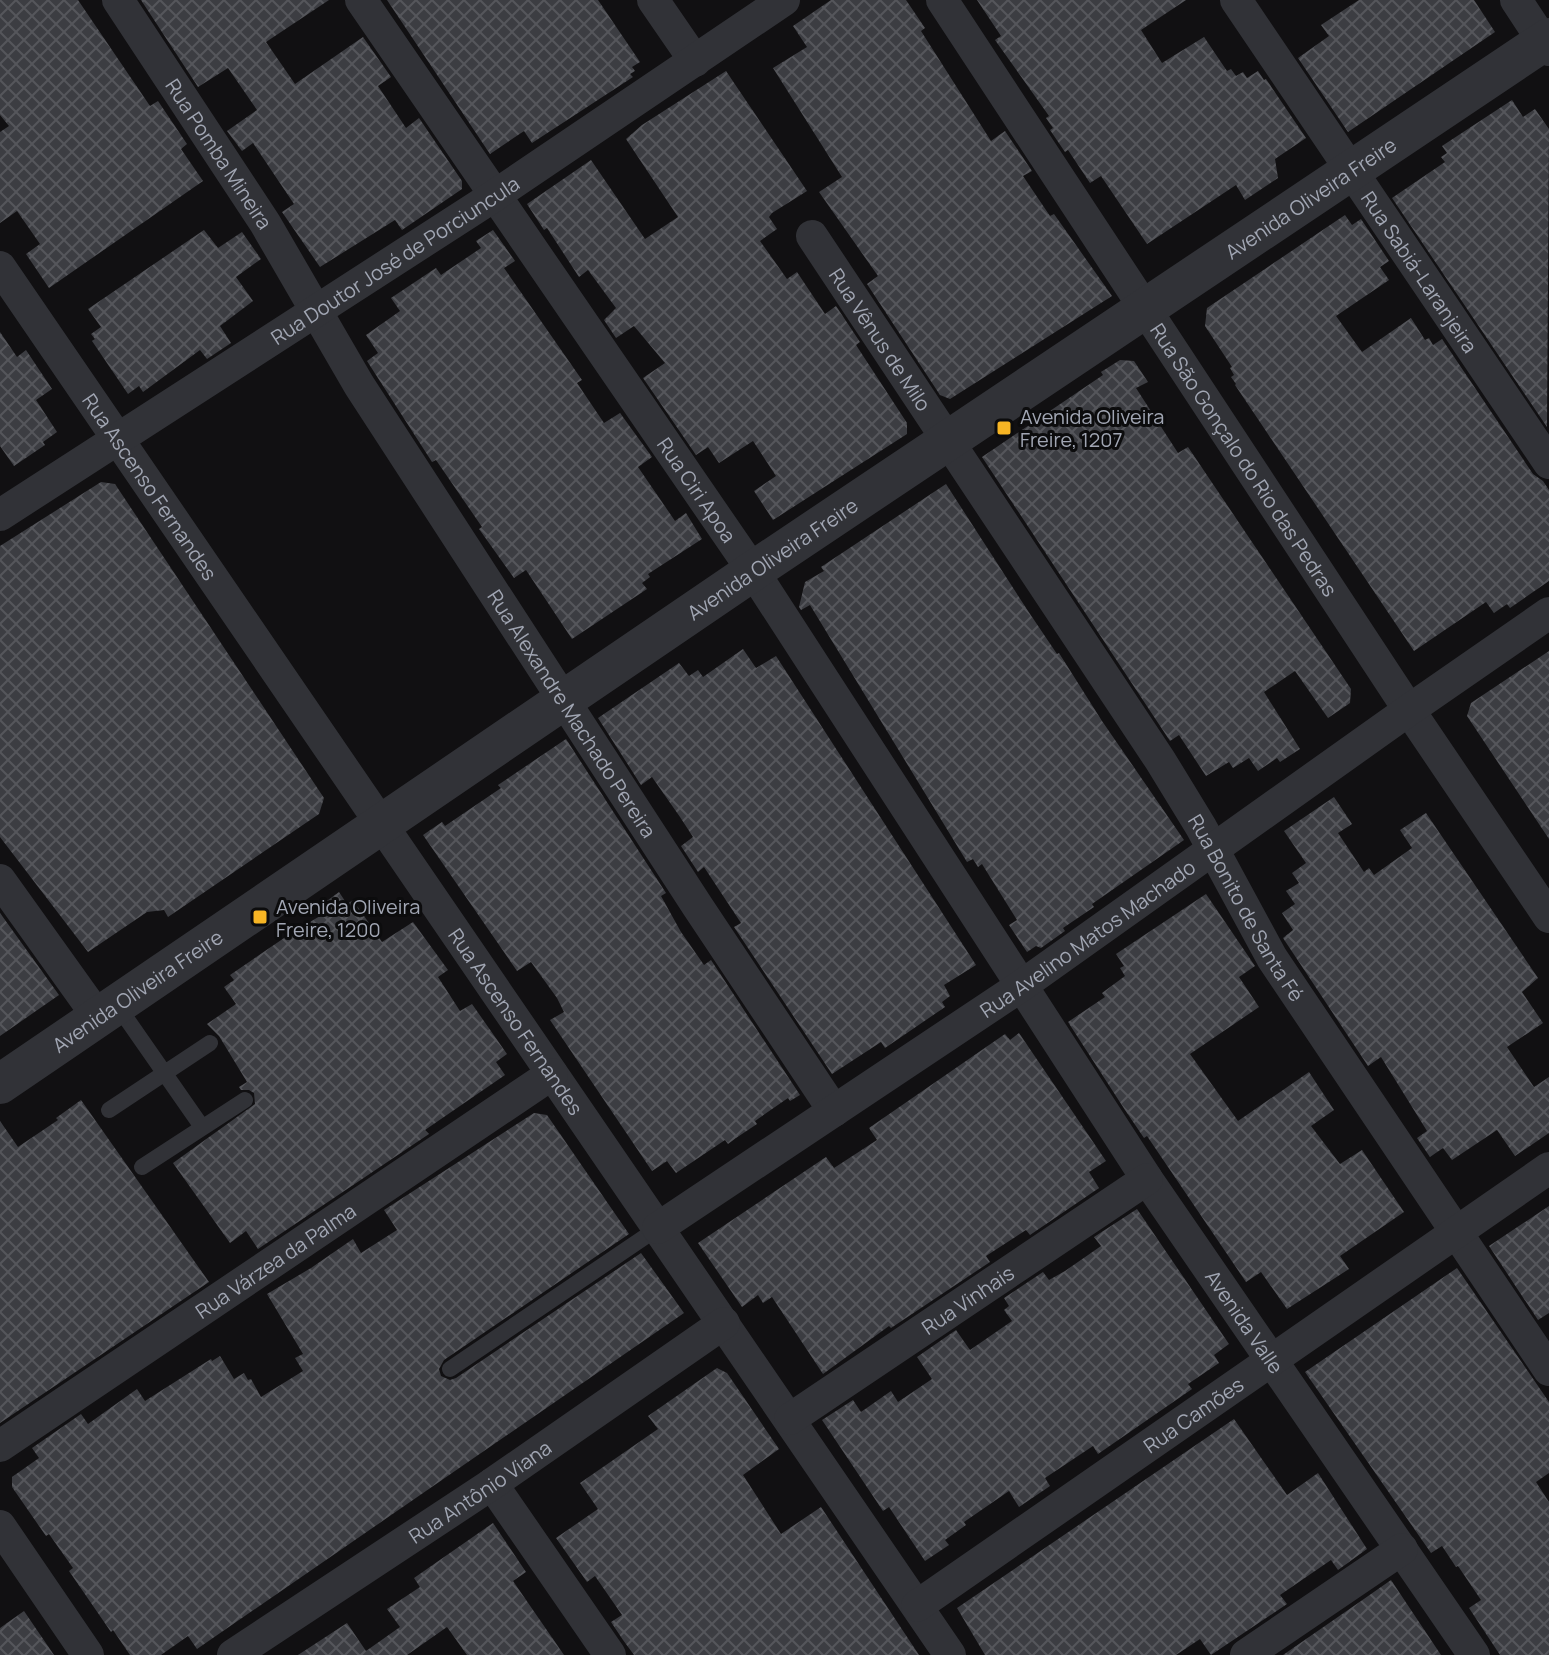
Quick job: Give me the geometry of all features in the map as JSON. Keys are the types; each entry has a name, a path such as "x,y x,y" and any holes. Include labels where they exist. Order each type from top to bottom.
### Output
{"street":[{"name":"Rua Pomba Mineira","path":"118,0 265,223 316,312"},
{"name":"Rua Ciri Apoa","path":"361,0 753,571 1021,986"},
{"path":"653,0 695,61"},
{"name":"Rua Doutor José de Porciuncula","path":"0,515 494,196 784,0"},
{"name":"Rua São Gonçalo do Rio das Pedras","path":"942,0 1409,710 1549,917"},
{"name":"Rua Sabiá-Laranjeira","path":"1236,0 1549,463"},
{"path":"1516,0 1547,43"},
{"name":"Avenida Oliveira Freire","path":"0,1084 753,571 1351,170 1547,43"},
{"name":"Rua Vênus de Milo","path":"812,236 947,442"},
{"name":"Rua Ascenso Fernandes","path":"0,267 950,1655"},
{"name":"Rua Alexandre Machado Pereira","path":"316,312 359,385 834,1111"},
{"name":"Rua Bonito de Santa Fé","path":"947,442 1160,760 1272,958 1549,1370"},
{"name":"Rua Avelino Matos Machado","path":"658,1228 1021,986 1549,613"},
{"path":"0,880 107,1010"},
{"name":"Avenida Valle","path":"1021,986 1269,1360 1474,1655"},
{"name":"Rua Várzea da Palma","path":"0,1446 552,1074"},
{"name":"Rua Camões","path":"917,1606 1549,1168"},
{"name":"Rua Vinhais","path":"790,1419 1147,1179"},
{"name":"Rua Antônio Viana","path":"233,1655 492,1484 724,1323"},
{"path":"492,1484 610,1655"},
{"path":"0,1526 88,1655"},
{"path":"1246,1655 1402,1549"}],"lane":[{"path":"107,1010 165,1073 202,1127"},
{"path":"109,1110 210,1043"},
{"path":"142,1167 245,1100"},
{"path":"450,1369 658,1228"}],"building":[{"path":"0,0 78,0 150,106 158,101 187,144 181,149 203,181 49,288 26,254 40,244 17,211 0,223 0,132 9,126 0,115"},
{"path":"141,0 329,0 266,42 295,84 363,37 391,77 378,86 406,128 419,118 462,181 462,189 402,230 395,220 320,267 282,212 294,204 253,143 242,151 227,131 257,110 228,68 198,87"},
{"path":"387,0 598,0 640,62 632,67 635,71 630,74 633,77 532,143 524,131 490,154"},
{"path":"831,0 906,0 925,28 921,31 991,141 1005,131 1032,171 1023,176 1112,296 950,399 940,395 867,284 878,276 819,192 842,177 773,68 807,47 793,26"},
{"path":"977,0 1186,0 1141,30 1162,63 1204,37 1227,71 1231,69 1236,76 1243,72 1247,78 1258,71 1306,138 1275,159 1278,178 1245,200 1236,185 1147,244 1101,176 1090,183 1068,150 1065,152 1050,130 1053,128 1046,118 1049,116 995,40 1001,36"},
{"path":"1359,0 1474,0 1495,32 1348,132 1298,58 1329,36 1321,25"},
{"path":"726,71 807,191 772,213 769,217 777,229 760,241 787,279 797,272 825,314 836,306 860,342 856,345 907,423 907,434 773,520 754,491 776,476 753,441 719,463 708,447 696,455 643,378 665,363 634,326 616,338 604,320 616,308 588,270 579,277 527,204 591,160 645,239 678,217 626,139 642,125"},
{"path":"1512,100 1523,117 1535,109 1549,129 1547,427 1392,198 1445,162 1441,157 1447,153 1442,146"},
{"path":"1345,215 1352,225 1361,219 1389,261 1380,267 1389,280 1336,316 1362,352 1411,318 1425,340 1429,338 1433,345 1442,339 1533,474 1549,490 1549,581 1510,608 1507,604 1494,613 1486,602 1414,651 1235,385 1231,377 1234,375 1232,367 1205,326 1207,308"},
{"path":"204,230 218,248 242,232 261,259 236,277 253,301 220,326 231,343 207,359 200,350 143,392 139,386 128,394 92,341 95,339 91,334 101,327 88,309"},
{"path":"493,230 515,261 504,268 582,380 577,383 604,423 620,413 652,457 638,467 675,521 686,513 702,539 648,574 650,577 642,583 647,589 572,639 526,570 514,578 436,460 432,462 367,361 378,353 366,335 400,311 391,298 436,268 441,275 481,248 476,241"},
{"path":"0,332 17,357 26,350 52,389 36,400 57,432 43,442 45,445 14,466 0,446"},
{"path":"1120,360 1134,361 1148,382 1136,388 1178,453 1188,447 1351,689 1350,703 1328,718 1295,671 1264,692 1300,749 1280,762 1277,758 1258,771 1249,758 1233,768 1229,762 1206,776 1179,735 1170,741 982,457 1103,375 1101,372"},
{"path":"101,482 115,484 324,798 319,814 168,917 164,910 147,912 88,952 0,837 0,546"},
{"path":"946,484 1028,611 1184,840 1092,904 1094,907 1063,928 1065,931 1041,948 1036,946 1027,952 1009,925 1017,920 982,864 978,867 973,859 967,862 810,605 801,610 799,607 805,582 824,571 821,567"},
{"path":"743,649 756,668 776,656 976,965 944,985 950,996 942,1002 945,1007 885,1048 881,1042 832,1074 734,927 741,923 704,867 698,872 681,846 693,837 680,817 652,777 641,785 598,718 679,663 689,676 698,670 703,677"},
{"path":"1549,651 1549,839 1467,716 1471,703"},
{"path":"566,739 666,893 661,896 681,932 704,965 711,960 800,1095 790,1101 788,1098 728,1144 725,1140 676,1173 667,1161 652,1171 550,1020 564,1012 557,998 531,962 517,971 423,835 442,822 445,826"},
{"path":"1334,797 1352,824 1338,833 1364,872 1369,868 1374,875 1412,848 1400,830 1426,813 1538,978 1522,992 1543,1023 1507,1047 1534,1087 1549,1077 1549,1133 1515,1156 1497,1130 1452,1160 1443,1148 1430,1157 1417,1138 1427,1131 1381,1057 1368,1066 1283,938 1293,930 1282,913 1295,904 1286,891 1299,883 1292,873 1306,863 1284,831"},
{"path":"339,892 347,904 353,900 382,942 413,922 448,970 438,977 460,1011 472,1004 507,1054 496,1062 505,1075 425,1130 429,1134 258,1249 246,1231 230,1243 173,1163 255,1104 254,1093 239,1087 247,1082 219,1036 207,1024 236,1004 224,987 234,980 230,975 325,913 320,906"},
{"path":"1206,894 1255,966 1239,977 1259,1007 1190,1054 1238,1121 1309,1072 1334,1110 1311,1126 1340,1164 1362,1150 1404,1212 1340,1256 1349,1269 1287,1309 1261,1272 1246,1282 1147,1136 1144,1138 1068,1022 1105,997 1102,993 1125,976 1120,968 1124,966 1116,954"},
{"path":"0,913 59,995 0,1036"},
{"path":"1019,1033 1106,1161 1089,1172 1099,1188 1030,1235 1026,1230 986,1256 990,1262 891,1328 889,1326 823,1374 772,1297 763,1303 758,1295 742,1307 698,1243 826,1157 834,1168 877,1140 869,1128 1005,1034 1010,1040"},
{"path":"81,1100 209,1282 0,1423 0,1121 18,1147"},
{"path":"534,1113 547,1115 629,1234 444,1360 439,1369 441,1376 450,1380 456,1378 641,1253 684,1313 197,1649 188,1636 161,1655 130,1655 69,1571 73,1568 12,1487 12,1477 39,1458 32,1448 81,1414 88,1424 137,1389 145,1401 220,1356 234,1379 244,1373 261,1397 303,1371 295,1358 303,1354 267,1294 353,1239 361,1253 397,1230 384,1210"},
{"path":"1549,1206 1549,1313 1538,1320 1489,1246"},
{"path":"1137,1209 1229,1344 1214,1355 1219,1363 1188,1384 1192,1389 1098,1454 1093,1446 1045,1478 1050,1486 1019,1507 1009,1491 964,1522 966,1525 945,1540 949,1545 925,1561 889,1507 883,1511 822,1420 853,1400 861,1412 891,1391 898,1402 932,1379 917,1357 956,1330 970,1350 1012,1321 1004,1310 1009,1306 1004,1298 1043,1272 1049,1280 1065,1271 1101,1246 1094,1237"},
{"path":"1457,1268 1549,1402 1549,1473 1536,1482 1549,1502 1549,1655 1500,1655 1469,1608 1481,1600 1458,1566 1442,1546 1431,1553 1305,1372"},
{"path":"717,1368 727,1373 779,1449 743,1475 781,1534 821,1507 919,1655 634,1655 623,1640 611,1622 622,1615 595,1576 587,1582 556,1538 598,1509 580,1483 658,1429 648,1416"},
{"path":"1234,1419 1287,1495 1318,1473 1367,1549 1338,1570 1331,1560 1280,1595 1287,1604 1211,1655 1200,1639 1176,1655 985,1655 957,1608"},
{"path":"493,1523 526,1572 513,1581 564,1655 467,1655 447,1627 407,1655 298,1655 347,1623 366,1651 400,1627 387,1609 420,1587 414,1578"},
{"path":"1391,1580 1441,1655 1283,1655 1361,1601"},
{"path":"24,1611 54,1655 0,1655 0,1628"}],"place":[{"name":"Avenida Oliveira Freire, 1207","path":"1004,428"},
{"name":"Avenida Oliveira Freire, 1200","path":"260,917"}]}
